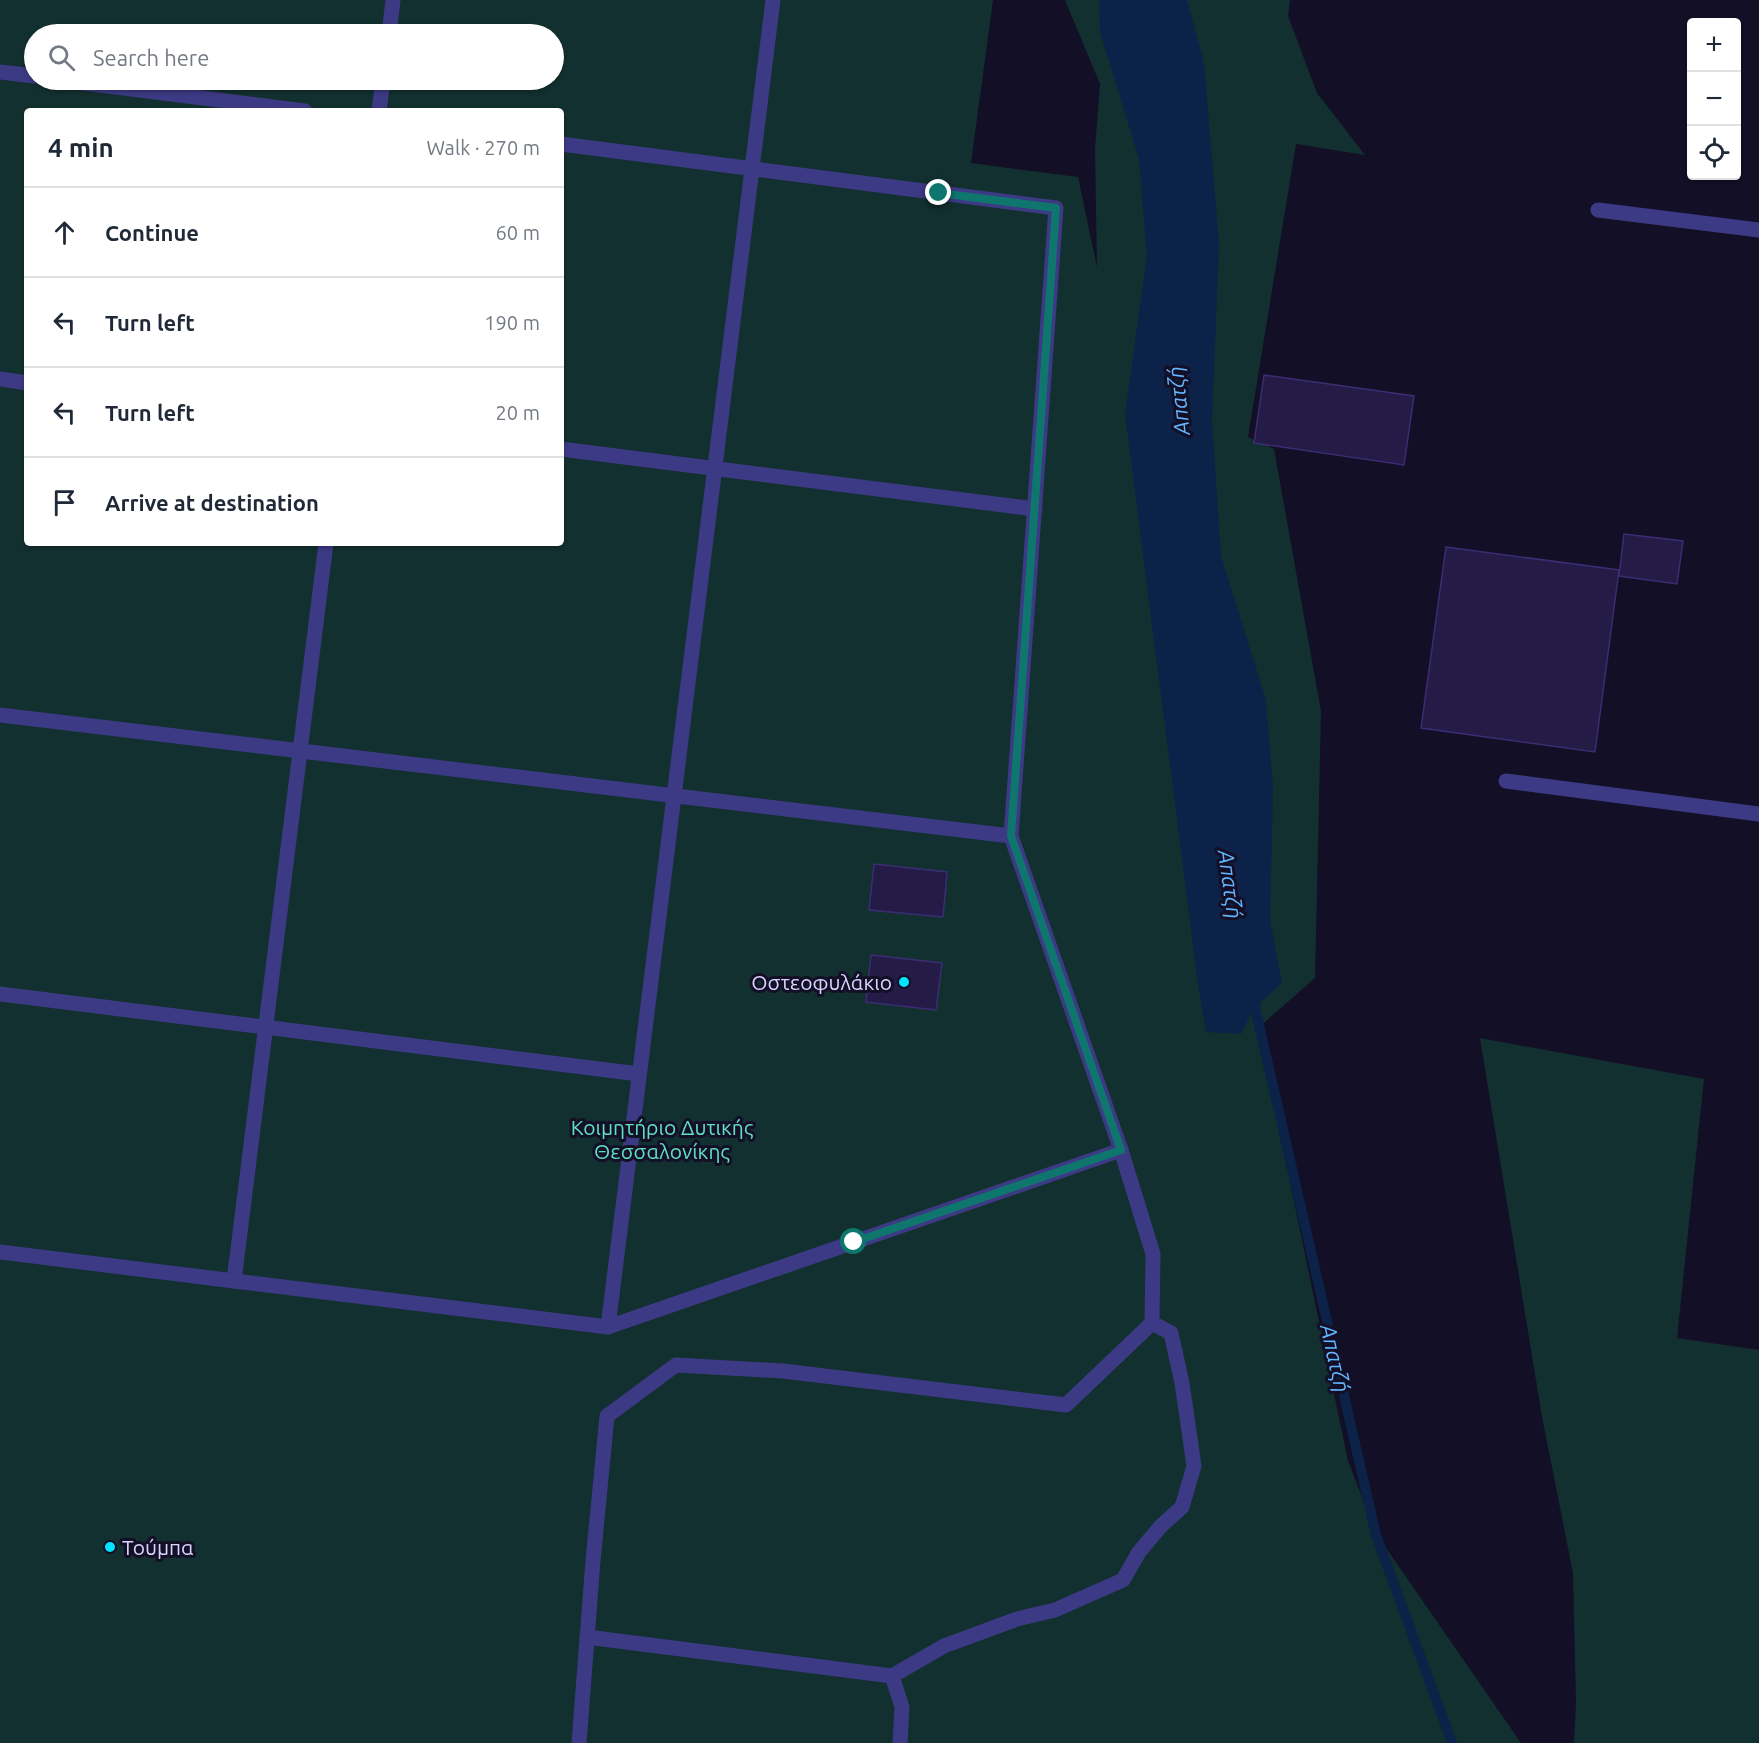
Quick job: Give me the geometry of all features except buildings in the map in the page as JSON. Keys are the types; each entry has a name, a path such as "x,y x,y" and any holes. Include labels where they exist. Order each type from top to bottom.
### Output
{"street":[{"path":"390,24 393,0"},
{"path":"608,1327 773,0"},
{"path":"0,72 24,75"},
{"path":"139,90 281,108"},
{"path":"379,108 382,90"},
{"path":"564,144 1056,208 1011,836 1121,1150 1153,1254 1152,1323 1066,1405 783,1371 676,1365 607,1416 579,1743"},
{"path":"1598,210 1759,230"},
{"path":"0,379 24,383"},
{"path":"564,449 1035,509"},
{"path":"234,1281 326,546"},
{"path":"0,715 1011,836"},
{"path":"1506,781 1759,814"},
{"path":"0,994 639,1074"},
{"path":"0,1252 608,1327 1121,1150"},
{"path":"587,1637 892,1676 944,1647 1017,1619 1055,1610 1123,1580 1138,1552 1182,1507 1194,1466 1182,1383 1171,1333 1152,1323"},
{"path":"892,1676 902,1707 900,1743"}],"green space":[{"name":"Κοιμητήριο Δυτικής Θεσσαλονίκης","path":"0,0 993,0 971,163 1078,177 1097,267 1095,149 1100,84 1065,0 1290,0 1288,16 1317,93 1365,155 1296,144 1248,437 1274,449 1321,711 1315,978 1258,1028 1348,1461 1377,1535 1521,1743 0,1743"},
{"path":"1480,1038 1704,1079 1677,1338 1759,1350 1759,1743 1574,1743 1576,1704 1573,1573 1542,1417"}],"water":[{"path":"1099,0 1187,0 1204,62 1219,243 1212,421 1221,556 1266,700 1273,787 1270,919 1282,983 1254,1008 1241,1034 1206,1032 1198,984 1125,414 1147,256 1139,159 1100,32"}],"waterway":[{"name":"Απατζή","path":"1252,994 1376,1535 1452,1743"}],"place":[{"name":"Οστεοφυλάκιο","path":"904,982"},
{"name":"Τούμπα","path":"110,1547"}],"route":[{"path":"854,1242 1121,1150 1011,836 1056,208 939,193"}]}
